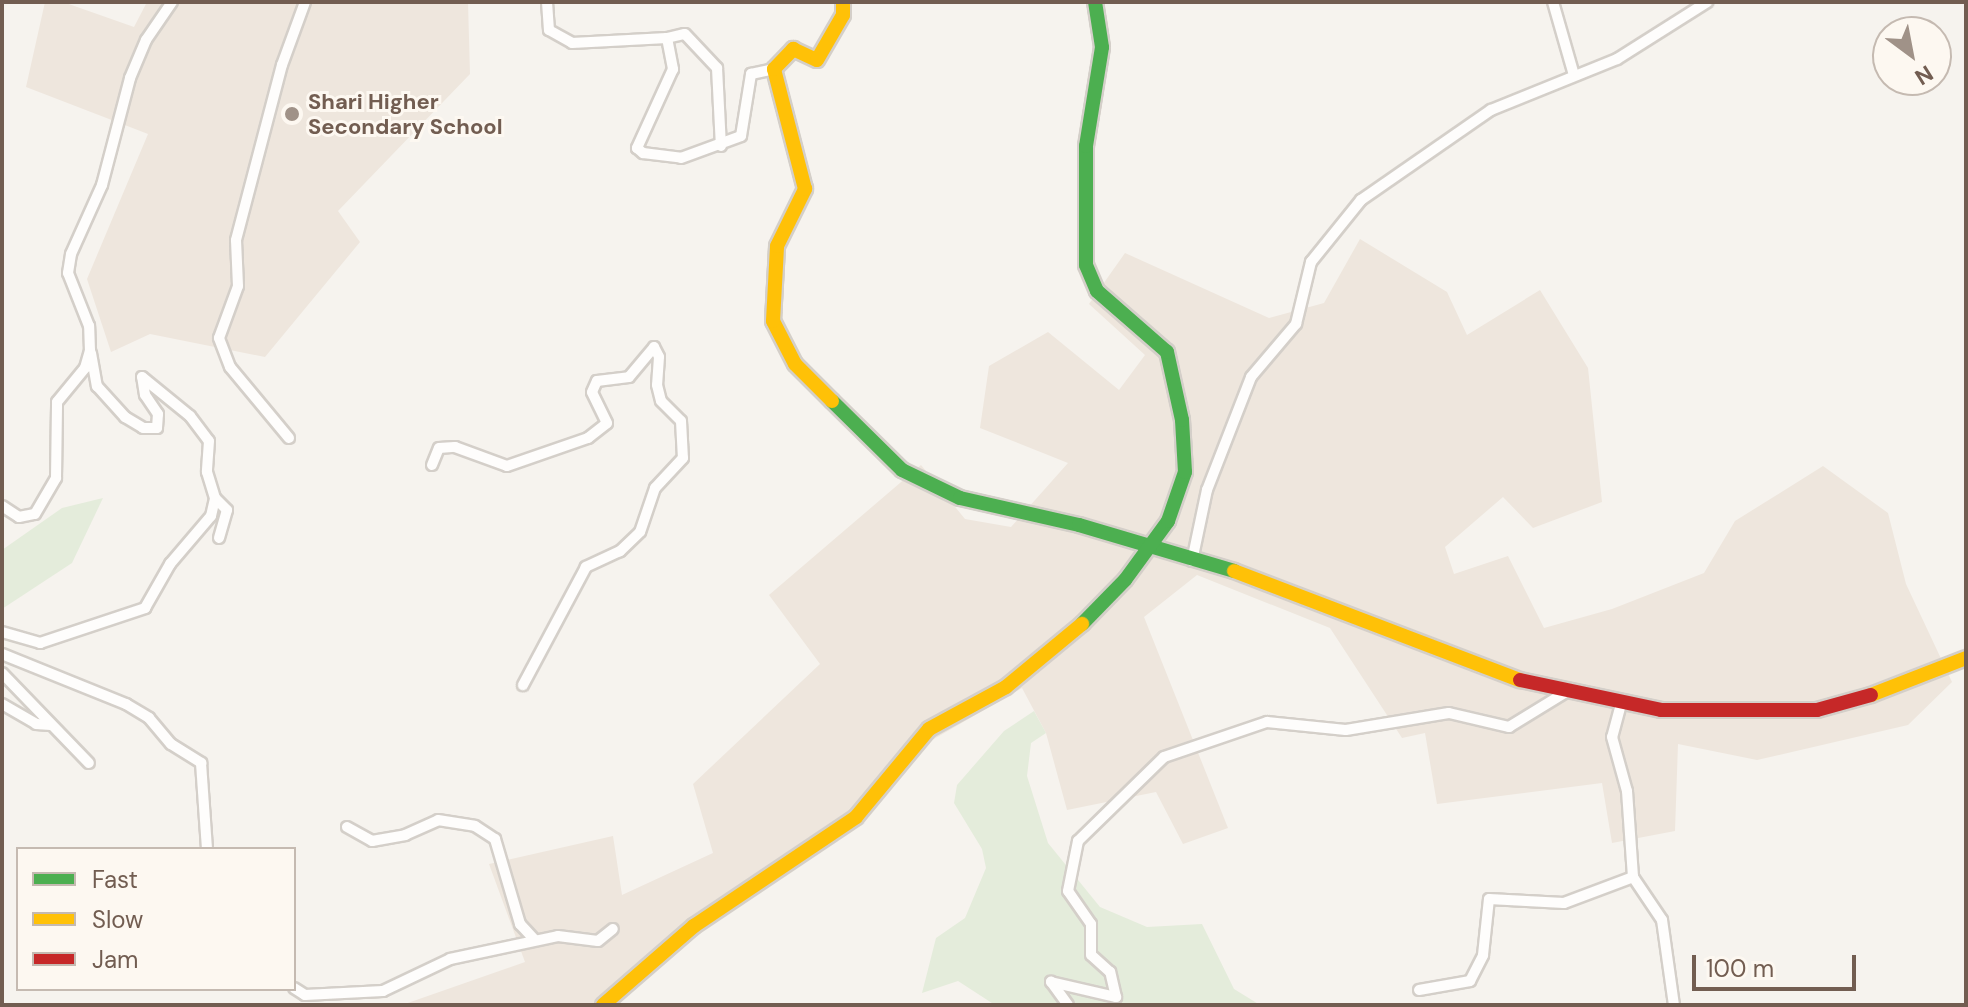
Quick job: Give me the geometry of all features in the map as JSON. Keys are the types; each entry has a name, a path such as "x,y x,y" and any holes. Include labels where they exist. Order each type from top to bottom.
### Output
{"street":[{"path":"172,2 146,40 130,78 102,185 71,254 68,273 89,326 97,386 125,417 143,428 157,428 158,414 145,395 142,377 190,416 209,441 207,472 215,498 227,510 219,538"},
{"path":"289,438 230,367 219,338 238,286 236,240 282,65 305,2"},
{"path":"547,2 549,30 572,43 667,38 685,34 717,68 721,146"},
{"path":"667,38 673,69 637,148 681,158 721,146 741,136 751,74 774,69 793,49 817,60 843,15 843,2"},
{"path":"1553,2 1574,75"},
{"path":"1192,561 1207,490 1251,377 1296,324 1311,262 1361,200 1491,110 1617,59 1707,2"},
{"path":"603,1005 694,926 856,817 880,782 929,729 1039,662 1102,605 1168,521 1185,472 1182,420 1167,352 1097,291 1086,265 1086,146 1102,47 1094,3"},
{"path":"774,69 805,189 777,246 773,321 795,364 902,470 960,498 1079,525 1259,579 1513,678 1621,704 1661,710 1817,710 1905,686 1966,658"},
{"path":"432,465 439,448 455,447 507,466 588,438 607,423 592,392 597,381 629,377 654,347 661,401 681,421 683,458 655,488 640,532 620,551 586,567 523,685"},
{"path":"2,506 19,517 35,514 49,497 61,452 57,402 85,368 90,351"},
{"path":"2,632 40,643 145,608 170,564 211,516 215,498"},
{"path":"2,654 126,704 149,718 171,744 201,763 207,847"},
{"path":"2,673 89,763"},
{"path":"1068,1005 1051,982 1116,997 1110,972 1091,955 1091,924 1068,891 1078,841 1164,757 1267,722 1346,730 1449,713 1509,727 1566,692"},
{"path":"2,704 36,724 51,725"},
{"path":"1621,704 1612,737 1627,791 1633,877 1662,920 1674,1005"},
{"path":"347,827 372,841 405,835 438,820 475,826 495,839 520,924 534,939"},
{"path":"1419,990 1470,981 1483,955 1489,899 1564,903 1633,877"},
{"path":"296,989 305,995 383,991 450,959 558,936 598,941 613,929"}],"shaded area":[{"path":"45,2 63,2 134,27 147,2 468,2 470,74 338,211 360,242 265,357 150,334 111,352 87,279 148,134 26,87"},
{"path":"1360,239 1447,292 1467,335 1540,290 1588,368 1602,502 1533,528 1503,497 1445,547 1454,574 1508,556 1544,628 1612,609 1704,573 1735,521 1823,466 1888,513 1906,584 1952,682 1908,725 1757,760 1678,744 1675,831 1612,843 1602,783 1437,804 1425,733 1402,738 1330,628 1197,575 1144,617 1228,828 1183,844 1156,792 1067,810 1046,733 1022,688 927,743 877,804 754,878 647,956 602,1005 402,1005 525,962 489,864 613,836 622,895 713,853 693,784 820,664 769,595 921,465 965,519 1011,527 1068,463 980,428 989,366 1048,332 1119,390 1145,355 1089,304 1125,253 1269,318 1324,303"}],"green space":[{"path":"103,498 72,563 2,609 2,550 62,508"},
{"path":"1034,711 1046,733 1031,743 1027,776 1048,843 1100,907 1147,927 1202,924 1234,989 1260,1005 995,1005 958,981 922,993 936,938 965,918 986,868 982,849 954,803 957,785 1004,731"}],"traffic: fast":[{"path":"1082,624 1125,580 1168,521 1185,472 1182,420 1167,352 1097,291 1086,265 1086,146 1102,47 1095,2"},
{"path":"832,401 902,470 960,498 1079,525 1234,571"}],"traffic: slow":[{"path":"832,401 795,364 773,321 777,246 805,189 774,69 793,49 817,60 843,15 843,2"},
{"path":"1234,571 1520,680"},
{"path":"603,1005 694,926 856,817 929,729 1006,687 1082,624"},
{"path":"1871,695 1966,658"}],"traffic: jam":[{"path":"1520,680 1661,710 1817,710 1871,695"}],"place":[{"name":"Shari Higher Secondary School","path":"292,114"}]}
